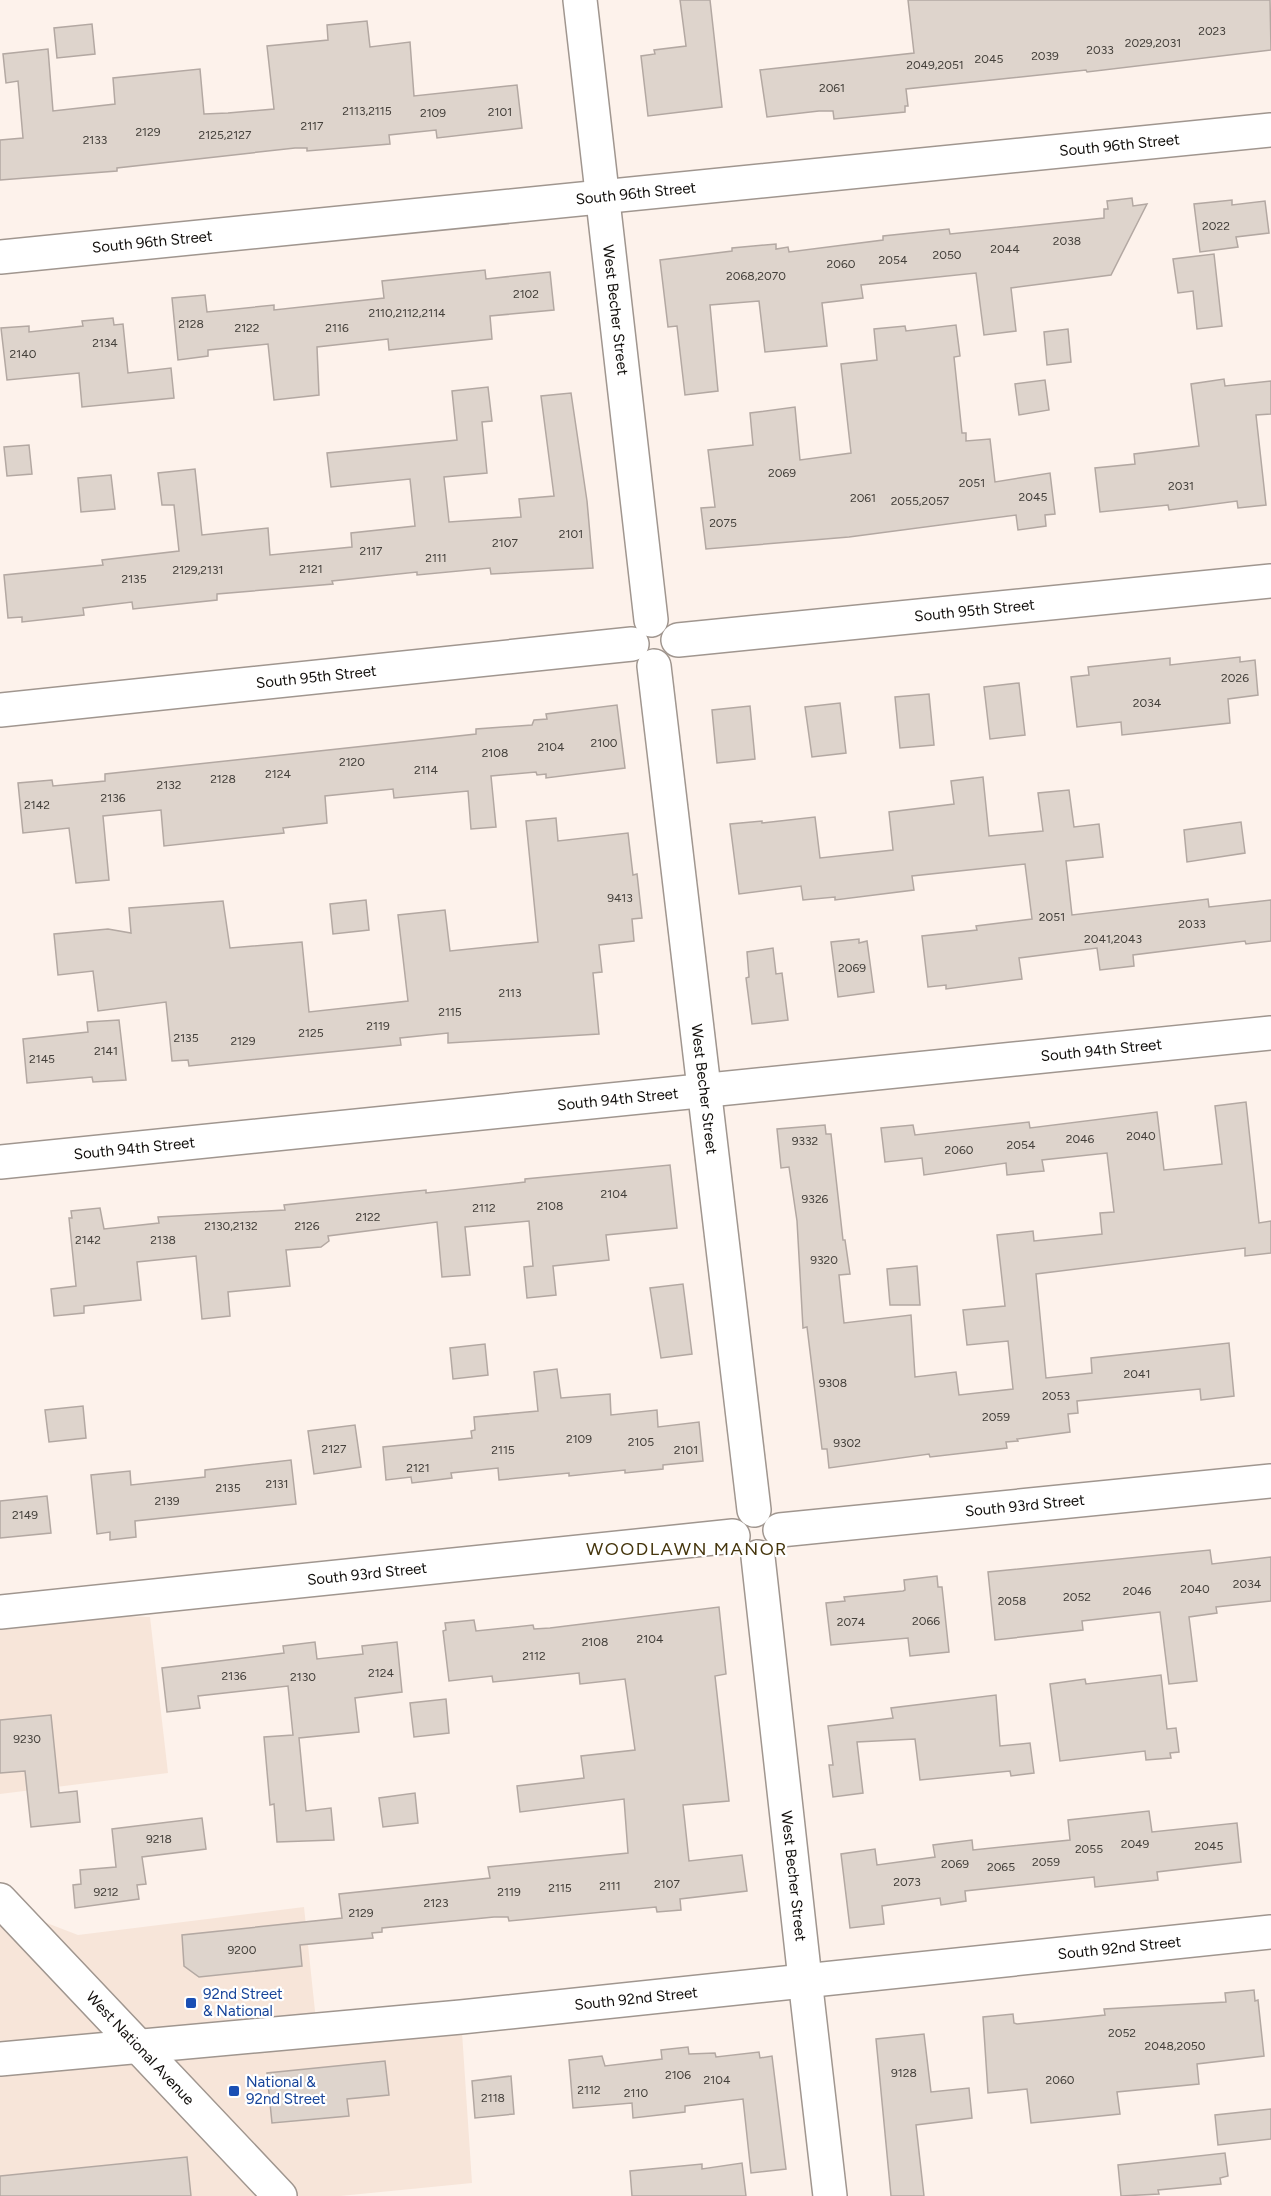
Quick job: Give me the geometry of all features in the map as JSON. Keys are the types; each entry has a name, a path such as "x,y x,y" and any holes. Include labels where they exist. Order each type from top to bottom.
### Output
{"street":[{"name":"West Becher Street","path":"580,0 603,196 646,644 706,1090 754,1510"},
{"name":"South 96th Street","path":"0,257 1271,130"},
{"name":"South 95th Street","path":"0,710 646,644 669,662 674,656 678,640 1271,581"},
{"name":"South 94th Street","path":"0,1162 1271,1033"},
{"name":"South 93rd Street","path":"780,1530 1271,1481"},
{"path":"754,1510 768,1513 774,1518 780,1530 776,1547 771,1553 758,1557 742,1552 733,1536 739,1518 754,1510"},
{"name":"South 93rd Street","path":"0,1612 733,1536"},
{"name":"West Becher Street","path":"758,1557 830,2196"},
{"name":"West National Avenue","path":"0,1900 280,2196"},
{"name":"South 92nd Street","path":"0,2059 461,2017 805,1979 1271,1932"}],"shaded area":[{"path":"0,1611 150,1617 168,1773 0,1794"},
{"path":"0,1905 78,1935 304,1907 317,2030 461,2017 472,2183 340,2196 0,2196"}],"building":[{"path":"680,0 710,0 722,107 648,116 641,56 655,54 654,50 686,46"},
{"path":"908,0 1270,0 1271,50 1087,72 1086,70 906,89 908,106 905,106 905,112 834,119 833,111 767,117 760,70 914,53"},
{"path":"367,21 370,47 410,42 414,96 517,85 522,128 437,138 436,130 389,135 390,144 307,151 307,148 295,148 117,168 117,171 0,180 0,140 23,138 18,81 6,83 3,54 48,49 53,111 115,104 113,78 200,69 204,114 274,109 267,46 328,40 327,25"},
{"path":"92,24 95,54 57,58 54,28"},
{"path":"1132,198 1133,206 1147,204 1111,275 1011,288 1016,331 984,335 976,273 861,285 863,298 822,303 827,346 765,352 759,301 710,305 718,391 685,395 677,326 668,327 660,260 732,251 732,248 776,244 776,249 788,247 789,252 883,240 883,236 949,229 950,234 1104,218 1104,209 1108,209 1107,201"},
{"path":"1232,200 1232,205 1265,201 1269,233 1236,237 1238,247 1200,252 1194,204"},
{"path":"1214,254 1222,326 1197,329 1193,291 1178,293 1173,259"},
{"path":"485,270 486,279 550,272 554,310 490,316 492,339 389,350 388,339 317,347 319,395 274,400 268,344 208,350 208,356 178,360 172,298 205,295 207,312 274,305 274,310 384,298 382,281"},
{"path":"113,318 114,325 123,324 128,373 171,368 174,398 82,407 79,373 7,380 1,328 29,326 29,332 83,326 82,321"},
{"path":"956,325 960,356 954,357 962,433 966,433 966,441 990,439 995,482 1050,473 1055,514 1045,515 1046,526 1018,530 1016,515 849,537 706,549 701,508 715,507 708,450 753,445 750,413 795,407 800,460 851,453 841,364 877,360 874,329 905,326 906,331"},
{"path":"1068,329 1071,362 1047,365 1044,332"},
{"path":"1224,379 1225,386 1271,381 1271,414 1256,415 1266,505 1238,508 1237,501 1169,510 1168,505 1100,512 1095,468 1135,464 1134,454 1199,446 1191,384"},
{"path":"1045,380 1049,410 1019,415 1015,384"},
{"path":"488,387 492,421 482,422 487,473 444,477 449,522 521,517 519,499 554,496 541,396 571,393 587,501 593,568 491,574 490,568 417,575 417,572 332,581 333,584 217,594 217,600 133,609 132,602 83,608 84,615 22,622 22,617 8,618 4,575 103,565 102,560 179,551 174,505 162,505 158,473 195,469 202,535 268,528 270,555 352,547 351,533 415,526 410,479 331,487 327,453 457,440 452,391"},
{"path":"29,445 32,474 7,476 4,447"},
{"path":"111,475 115,509 81,512 78,478"},
{"path":"1240,657 1240,662 1255,660 1258,695 1228,699 1230,723 1122,735 1121,722 1077,727 1071,677 1089,675 1088,667 1170,658 1170,665"},
{"path":"1019,683 1025,735 990,739 984,687"},
{"path":"929,694 934,745 900,748 895,697"},
{"path":"840,703 846,753 812,757 805,707"},
{"path":"617,705 625,768 546,778 546,774 537,775 536,772 491,776 496,827 471,829 468,791 394,798 393,789 325,796 327,823 283,828 284,833 164,846 161,810 103,816 109,880 76,883 69,828 23,833 18,783 52,780 53,786 105,781 105,774 476,734 476,729 532,725 534,720 547,719 546,714"},
{"path":"750,706 755,759 717,763 712,710"},
{"path":"983,777 989,836 1043,831 1038,793 1069,790 1074,827 1099,824 1103,857 1066,861 1072,915 1208,899 1209,907 1271,900 1271,941 1246,944 1245,941 1133,955 1134,966 1100,970 1097,948 1019,958 1022,979 946,989 946,985 928,987 922,936 977,930 976,926 1032,919 1025,864 912,876 914,890 835,900 835,897 803,900 801,886 739,894 730,824 815,817 820,858 893,850 889,812 954,804 951,781"},
{"path":"556,818 558,841 628,833 633,875 637,874 642,918 632,919 634,941 599,945 602,972 593,973 599,1034 448,1043 448,1033 400,1038 401,1045 189,1066 188,1060 172,1061 166,1002 98,1011 93,971 58,975 54,934 108,929 131,933 129,908 223,901 230,948 302,942 309,1012 408,1001 398,915 445,910 450,951 538,942 526,821"},
{"path":"1241,822 1245,853 1187,862 1184,830"},
{"path":"366,900 369,930 333,934 330,904"},
{"path":"859,939 859,943 867,941 874,992 838,997 831,942"},
{"path":"773,948 776,974 782,973 788,1020 752,1024 746,978 749,977 747,952"},
{"path":"119,1020 126,1080 93,1082 92,1077 27,1083 23,1039 88,1032 87,1022"},
{"path":"1246,1102 1259,1223 1271,1221 1271,1253 1245,1256 1245,1248 1036,1274 1046,1378 1092,1373 1091,1358 1229,1343 1234,1396 1201,1400 1200,1389 1077,1401 1078,1413 1068,1414 1070,1432 1017,1439 1018,1441 1006,1442 1007,1448 930,1457 929,1454 829,1468 827,1449 822,1449 807,1327 803,1328 797,1221 789,1167 781,1168 777,1129 825,1125 826,1134 831,1134 843,1240 845,1240 850,1274 839,1275 844,1323 911,1315 915,1377 956,1372 959,1395 1013,1389 1008,1341 967,1345 963,1310 1005,1306 997,1235 1033,1231 1034,1241 1102,1234 1100,1213 1114,1212 1107,1153 1042,1160 1044,1171 1007,1175 1006,1163 924,1175 922,1158 885,1162 881,1128 913,1125 915,1135 1029,1122 1030,1128 1157,1112 1164,1170 1222,1164 1215,1106"},
{"path":"670,1165 677,1228 606,1235 609,1260 553,1266 556,1295 527,1298 524,1267 533,1266 529,1221 465,1227 470,1275 442,1277 437,1222 328,1236 329,1241 321,1247 286,1250 290,1286 228,1292 230,1316 202,1319 196,1256 137,1262 141,1300 84,1306 84,1313 54,1316 51,1289 76,1286 69,1218 72,1218 71,1211 100,1208 104,1229 159,1223 158,1217 285,1210 284,1205 426,1190 426,1193 525,1182 525,1179"},
{"path":"917,1266 920,1305 890,1305 887,1269"},
{"path":"683,1284 692,1354 661,1358 650,1288"},
{"path":"485,1344 488,1375 453,1379 450,1348"},
{"path":"557,1369 561,1398 610,1394 611,1415 657,1410 658,1427 699,1422 703,1461 663,1465 663,1469 625,1473 625,1470 569,1476 569,1473 499,1480 498,1468 451,1473 452,1478 412,1483 411,1477 386,1480 383,1447 472,1438 471,1431 475,1430 474,1417 538,1411 534,1372"},
{"path":"83,1406 86,1438 49,1442 45,1410"},
{"path":"355,1425 361,1467 314,1474 308,1431"},
{"path":"291,1460 296,1504 135,1521 136,1537 110,1540 110,1532 97,1534 91,1475 130,1471 131,1485 205,1477 205,1470"},
{"path":"47,1496 51,1533 0,1538 0,1501"},
{"path":"1210,1550 1212,1564 1271,1557 1271,1601 1216,1607 1217,1613 1189,1617 1197,1681 1169,1684 1160,1612 1082,1621 1083,1630 995,1640 988,1572"},
{"path":"937,1576 938,1587 942,1587 949,1652 910,1656 908,1638 831,1645 826,1603 845,1601 844,1597 903,1591 905,1590 904,1580"},
{"path":"719,1607 726,1674 715,1676 729,1801 683,1805 689,1861 742,1855 747,1891 680,1899 681,1910 657,1912 656,1907 509,1921 508,1917 494,1917 382,1928 382,1932 372,1933 373,1938 300,1945 302,1966 199,1977 184,1966 182,1935 342,1918 339,1894 490,1878 488,1867 628,1853 624,1799 520,1812 517,1786 584,1778 581,1756 635,1750 625,1679 580,1684 579,1673 493,1682 492,1676 449,1681 443,1631 446,1630 445,1623 474,1620 476,1631 533,1625 534,1629"},
{"path":"315,1642 317,1659 363,1654 362,1646 397,1642 402,1692 355,1698 359,1732 299,1738 306,1811 331,1808 334,1840 277,1842 274,1804 270,1805 264,1737 293,1735 288,1686 198,1696 200,1708 167,1712 162,1668 284,1653 283,1646"},
{"path":"1161,1675 1167,1729 1176,1728 1179,1752 1170,1753 1171,1758 1146,1760 1145,1751 1060,1761 1050,1684 1085,1679 1086,1684"},
{"path":"996,1695 1000,1746 1030,1743 1034,1773 1011,1776 1010,1771 920,1780 915,1739 857,1742 863,1793 833,1797 829,1765 833,1765 828,1726 893,1718 891,1708"},
{"path":"446,1699 449,1733 414,1737 410,1703"},
{"path":"51,1715 59,1793 77,1791 80,1822 31,1827 25,1771 0,1773 0,1720"},
{"path":"415,1793 418,1823 383,1827 379,1798"},
{"path":"1149,1811 1152,1832 1237,1823 1241,1862 1157,1872 1158,1880 1095,1887 1094,1877 965,1891 966,1901 941,1905 940,1898 882,1906 884,1924 850,1928 841,1854 875,1849 877,1865 935,1857 933,1845 972,1840 973,1850 1070,1840 1068,1820"},
{"path":"202,1818 206,1849 142,1857 146,1884 137,1885 139,1899 75,1908 73,1885 81,1884 80,1870 116,1867 112,1829"},
{"path":"1254,1990 1255,2001 1258,2000 1264,2056 1197,2064 1199,2084 1117,2092 1120,2114 1031,2123 1027,2089 988,2093 983,2017 1013,2014 1014,2023 1017,2024 1105,2015 1104,2009 1226,2002 1225,1993"},
{"path":"924,2034 931,2092 969,2088 972,2118 916,2125 924,2196 891,2196 876,2039"},
{"path":"688,2047 689,2054 715,2053 716,2057 759,2052 760,2058 772,2056 786,2169 751,2173 743,2099 685,2106 685,2112 633,2118 632,2103 573,2108 569,2060 602,2056 605,2066 662,2059 661,2050"},
{"path":"385,2061 389,2095 347,2099 349,2116 272,2123 267,2073"},
{"path":"511,2076 514,2114 475,2118 472,2081"},
{"path":"1271,2109 1271,2139 1218,2145 1215,2115"},
{"path":"1225,2153 1228,2176 1220,2178 1221,2184 1158,2190 1159,2194 1121,2196 1118,2165"},
{"path":"187,2157 191,2196 0,2196 0,2176"},
{"path":"742,2163 746,2196 632,2196 630,2171 702,2164 702,2169"}],"place":[{"name":"92nd Street & National","path":"191,2003"},
{"name":"National & 92nd Street","path":"234,2091"}],"district":[{"name":"WOODLAWN MANOR","path":"687,1549"}]}
